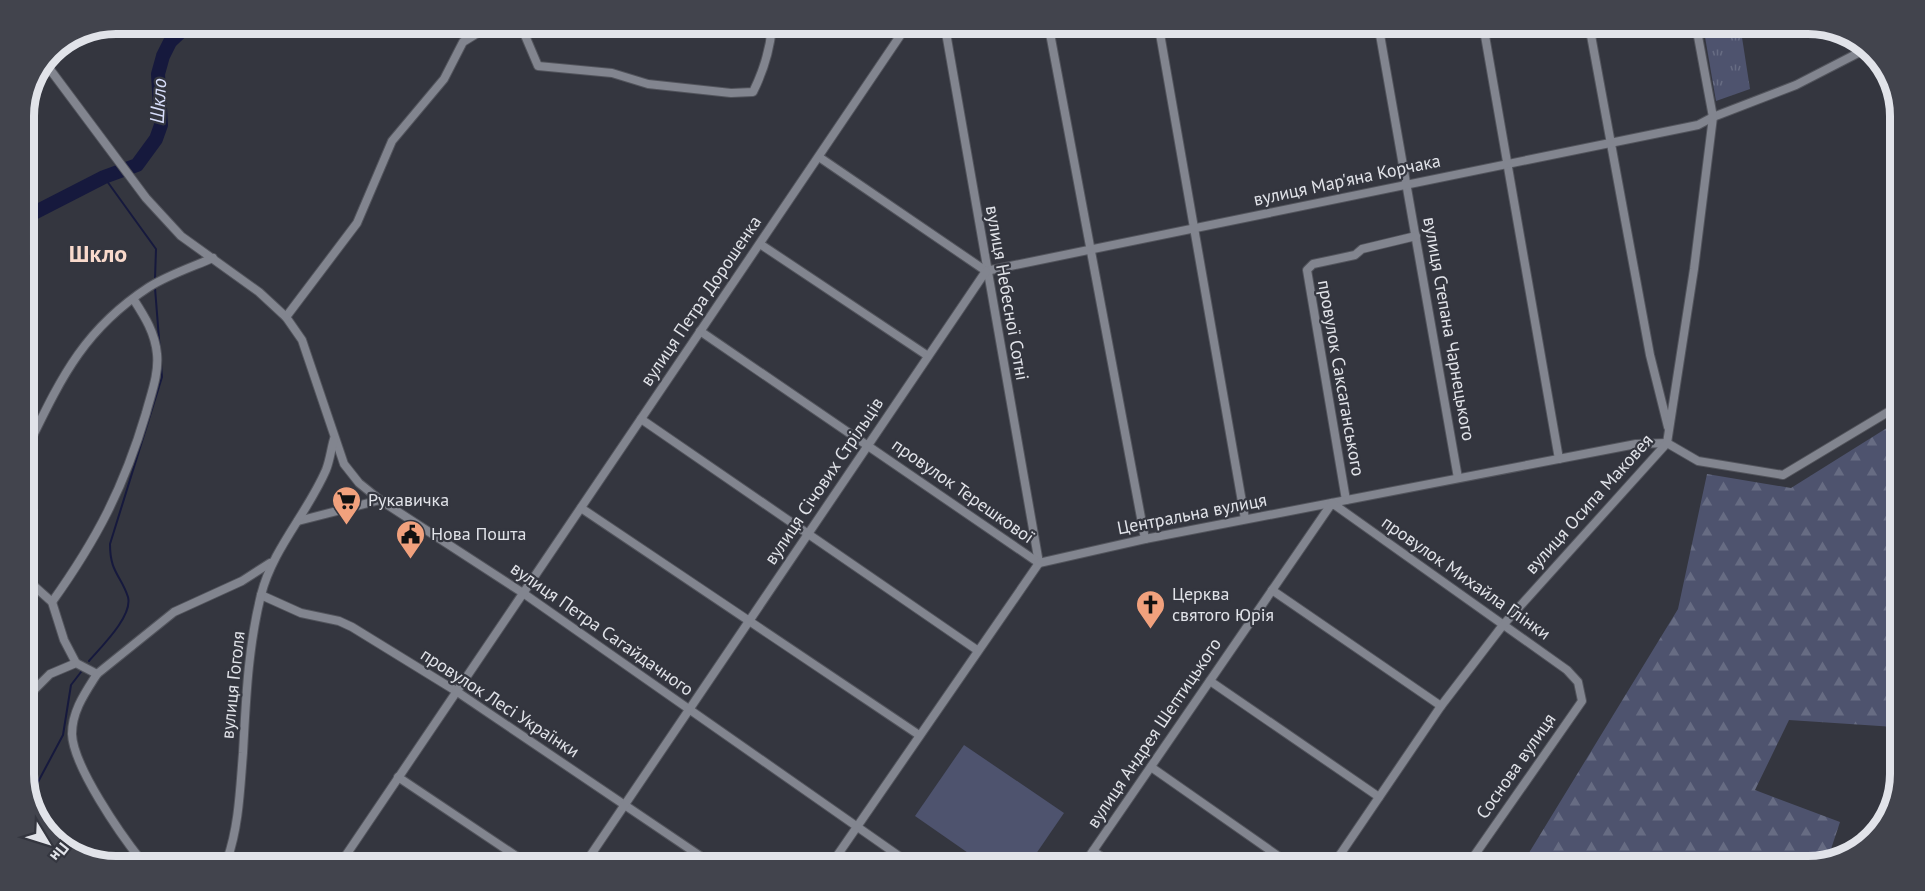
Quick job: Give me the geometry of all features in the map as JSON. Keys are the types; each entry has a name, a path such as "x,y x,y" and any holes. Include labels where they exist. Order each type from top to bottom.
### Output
{"street":[{"path":"286,317 357,223 392,141 444,79 463,42 474,35"},
{"path":"525,35 538,66 612,73 648,84 731,93 753,92 760,79 771,35"},
{"name":"вулиця Петра Дорошенка","path":"345,856 901,35"},
{"name":"вулиця Небесної Сотні","path":"946,35 1039,563"},
{"path":"1050,35 1145,539"},
{"path":"1160,35 1245,519"},
{"name":"вулиця Степана Чарнецького","path":"1380,35 1458,478"},
{"path":"1485,35 1559,459"},
{"path":"1591,35 1650,355 1670,431"},
{"name":"вулиця Осипа Маковея","path":"1338,856 1441,706 1503,625 1667,443 1713,117 1698,35"},
{"name":"вулиця Мар'яна Корчака","path":"986,271 1698,125 1796,85 1859,52"},
{"name":"вулиця Петра Сагайдачного","path":"50,69 137,185 182,236 259,292 286,317 302,340 344,464 359,483 380,500 523,593 899,856"},
{"path":"819,156 986,271"},
{"name":"провулок Саксаганського","path":"1346,500 1307,270 1313,264 1355,255 1362,249 1416,236"},
{"path":"760,243 928,356"},
{"path":"35,433 75,355 105,320 149,287 213,258"},
{"name":"вулиця Січових Стрільців","path":"590,856 986,271"},
{"path":"52,602 95,536 119,489 130,465 152,393 157,364 153,335 134,300"},
{"name":"провулок Терешкової","path":"700,331 1039,563"},
{"path":"1667,443 1698,461 1783,475 1890,411"},
{"path":"641,419 977,650"},
{"name":"вулиця Гоголя","path":"229,856 234,842 240,801 248,661 261,595 270,563 298,521 326,469 334,439"},
{"name":"Центральна вулиця","path":"1039,563 1145,539 1458,478 1636,444 1667,443"},
{"path":"298,521 380,500"},
{"name":"провулок Михайла Глінки","path":"1332,503 1567,670 1578,682"},
{"name":"вулиця Андрея Шептицького","path":"1090,856 1332,503"},
{"path":"581,508 919,735"},
{"path":"138,856 117,827 76,751 72,734 75,714 97,674 174,612 242,581 270,563"},
{"path":"837,856 1039,563"},
{"path":"35,587 52,602 64,640 76,663 97,674"},
{"path":"1272,590 1441,706"},
{"name":"провулок Лесі Українки","path":"261,595 301,613 339,621 456,692 700,856"},
{"path":"35,689 50,674 76,663"},
{"path":"1210,681 1379,797"},
{"name":"Соснова вулиця","path":"1474,856 1582,701 1578,682"},
{"path":"1151,767 1279,856"},
{"path":"398,777 516,856"},
{"path":"1093,851 1100,856"}],"green space":[{"path":"1705,35 1742,35 1750,89 1716,101"},
{"path":"1890,426 1890,727 1789,720 1755,790 1840,822 1830,853 1819,856 1527,856 1678,609 1707,474 1791,488"},
{"path":"964,745 1064,813 1034,856 972,856 915,816"}],"waterway":[{"name":"Шкло","path":"35,212 104,177 137,165 156,139 161,125 158,74 163,56 170,42 177,35"},
{"path":"104,177 156,249 155,279"},
{"path":"89,661 115,631 128,605 128,597 112,561 110,544 162,377 155,288"},
{"path":"36,786 63,735 71,685 81,672"}],"place":[{"name":"Рукавичка","path":"347,526"},
{"name":"Нова Пошта","path":"410,560"},
{"name":"Церква святого Юрія","path":"1151,630"}],"district":[{"name":"Шкло","path":"98,254"}]}
